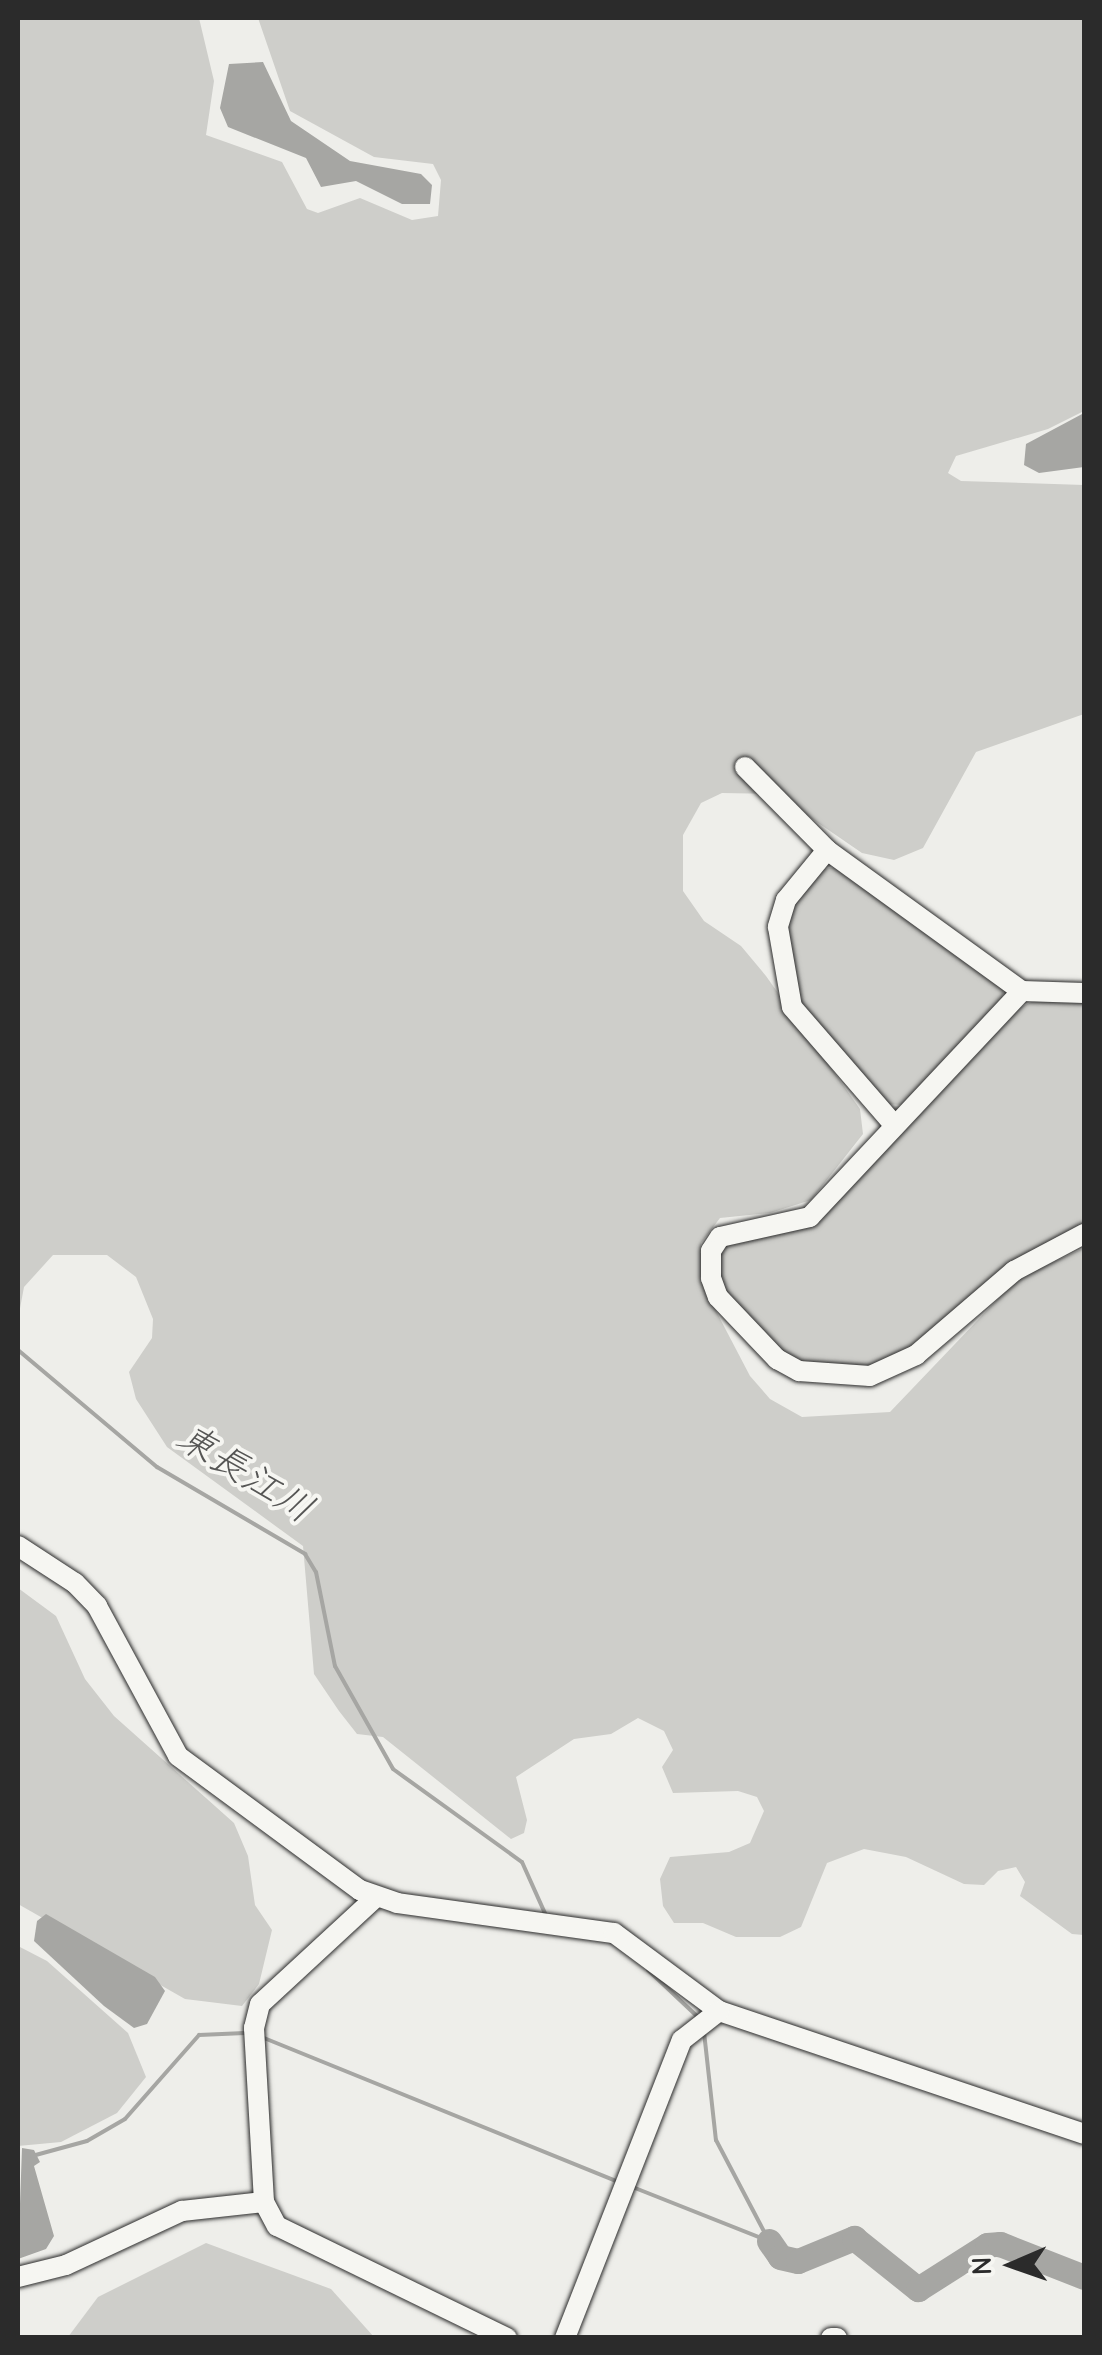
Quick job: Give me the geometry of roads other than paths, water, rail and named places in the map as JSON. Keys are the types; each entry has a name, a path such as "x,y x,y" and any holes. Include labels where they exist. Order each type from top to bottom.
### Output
{"street":[{"path":"745,768 828,850 1022,991 1084,993"},
{"path":"828,850 786,900 778,927 792,1007 895,1126"},
{"path":"1022,991 810,1217 728,1231 712,1252 718,1297 777,1359 799,1371 831,1376 895,1369 1014,1271 1084,1234"},
{"path":"18,1546 75,1583 97,1606 178,1756 375,1898 614,1932 718,2011 1084,2134"},
{"path":"375,1898 260,2004 254,2028 264,2202 278,2226 507,2338"},
{"path":"565,2338 682,2040 718,2011"},
{"path":"18,2278 66,2265 182,2211 264,2202"}],"waterway":[{"name":"東長江川","path":"18,1350 157,1467 305,1554 316,1572 335,1666 393,1769 522,1862 547,1918"},
{"name":"東長江川","path":"648,1970 699,2018"},
{"name":"東長江川","path":"704,2032 716,2140 769,2241"},
{"path":"32,2156 87,2141 125,2119 199,2035 245,2033"},
{"path":"264,2038 617,2181"},
{"path":"630,2186 769,2241"},
{"name":"東長江川","path":"769,2241 780,2257 798,2261 854,2238 918,2289 987,2245 1000,2244 1084,2277"}]}
